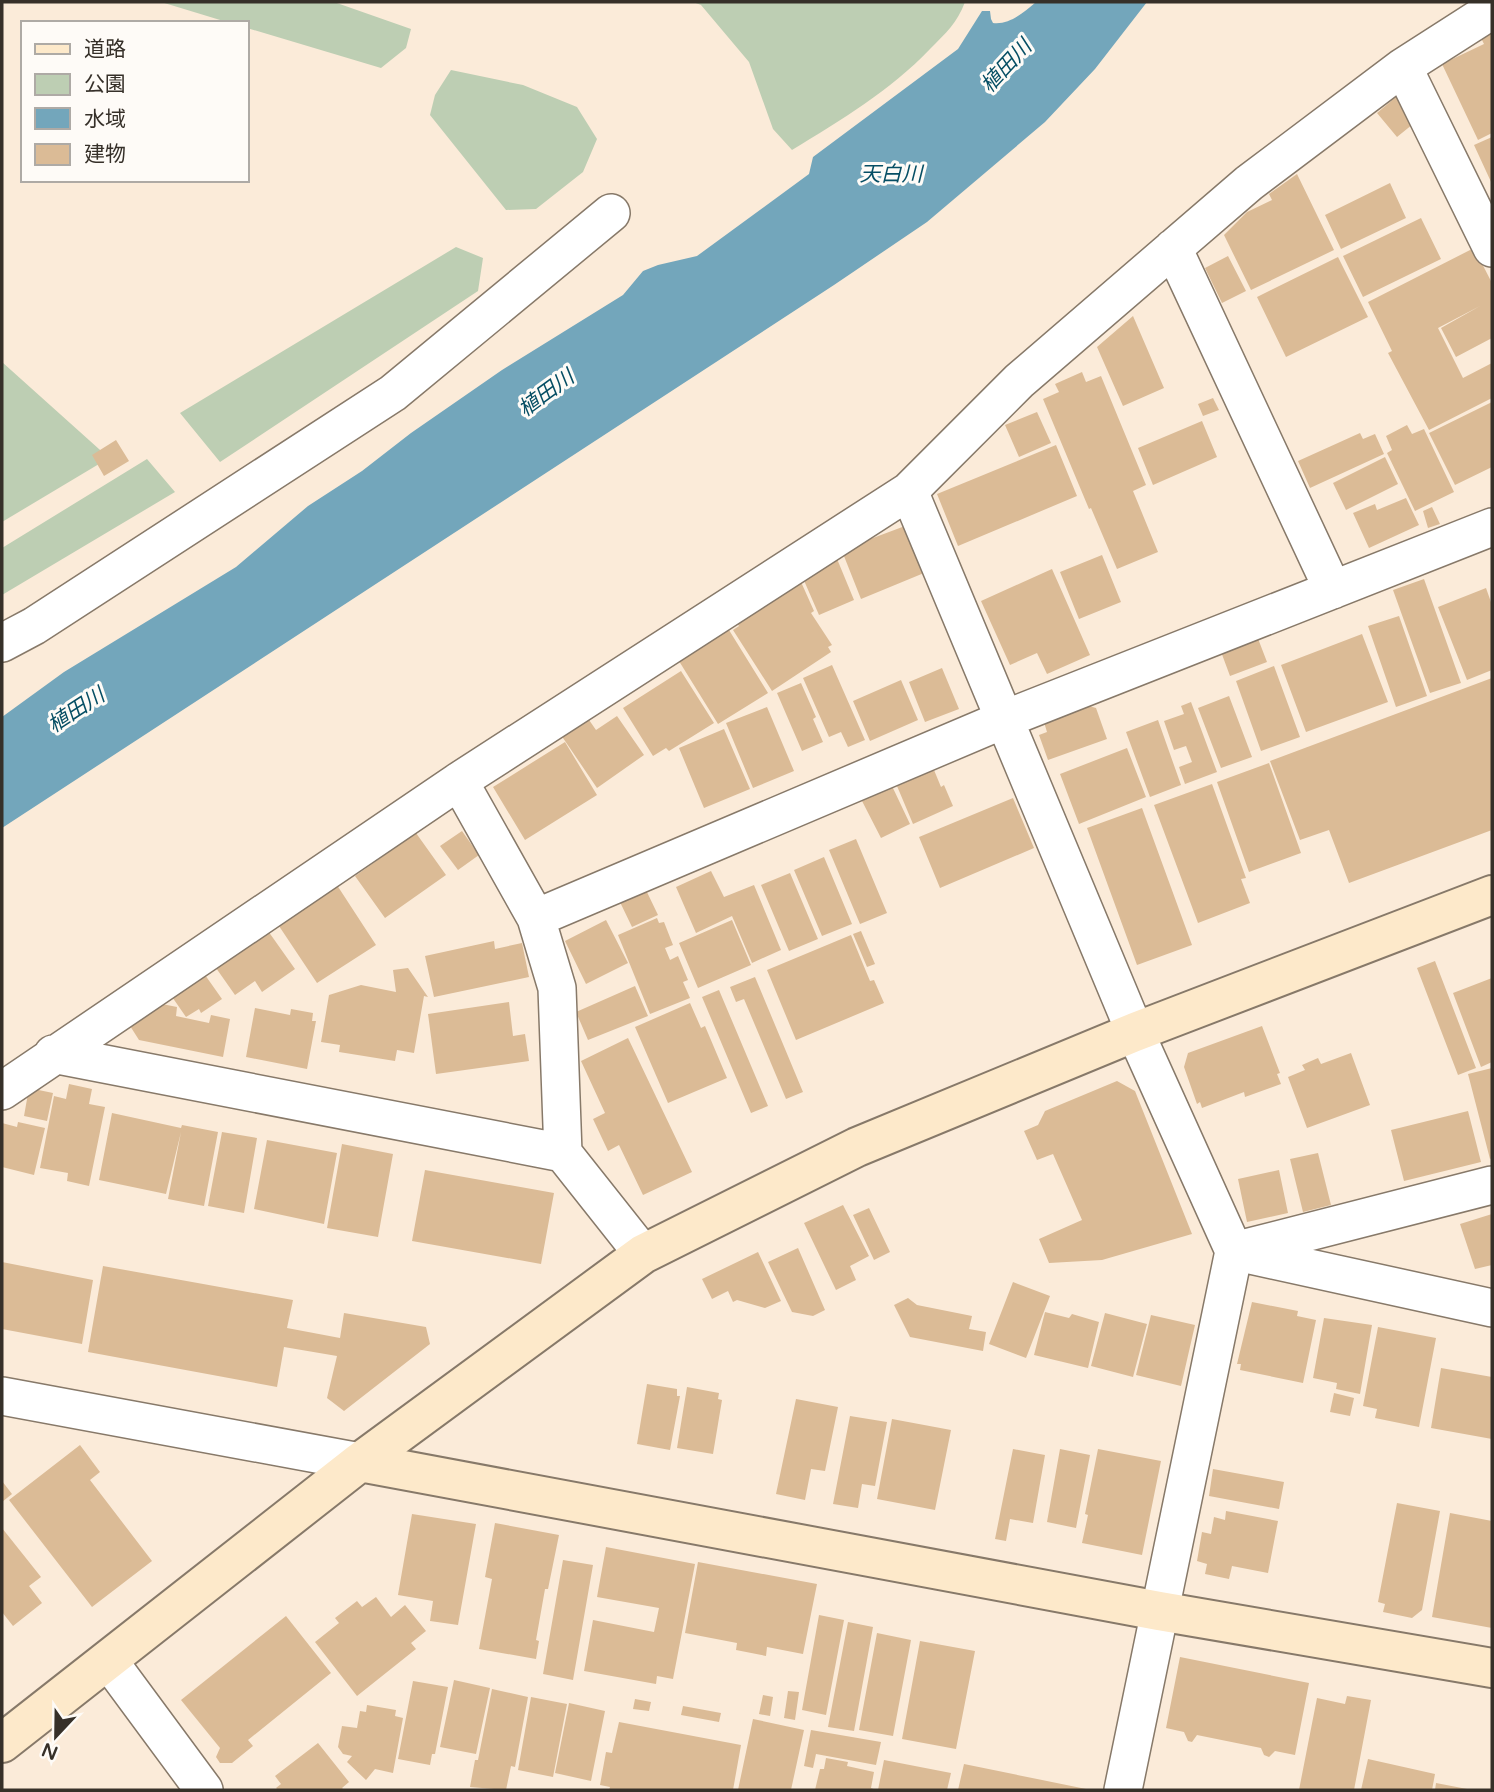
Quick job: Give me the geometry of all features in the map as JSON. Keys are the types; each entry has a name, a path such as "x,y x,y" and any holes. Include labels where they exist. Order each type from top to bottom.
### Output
{"street":[{"path":"2,1091 459,781 909,491 1019,381 1249,183 1404,67 1492,10"},
{"path":"1404,67 1492,248"},
{"path":"2,643 34,626 393,393 611,213"},
{"path":"1173,248 1333,590"},
{"path":"909,491 1135,1032 1234,1251 1123,1790"},
{"path":"536,918 1005,719 1492,527"},
{"path":"459,781 536,918 557,988 564,1153 643,1254"},
{"path":"2,1743 359,1462 643,1254 857,1147 1135,1032 1492,895"},
{"path":"53,1055 564,1153"},
{"path":"1234,1251 1492,1185"},
{"path":"1234,1251 1492,1307"},
{"path":"2,1396 1159,1611 1492,1668"},
{"path":"108,1660 204,1790"}],"green space":[{"path":"161,2 334,2 411,29 406,48 381,68 248,28 248,21 223,21"},
{"path":"693,2 965,2 946,33 915,64 864,104 792,150 773,129 749,62 701,5"},
{"path":"451,70 523,85 577,107 597,139 583,172 536,209 506,210 430,115 435,95"},
{"path":"456,247 483,258 478,291 220,462 180,413"},
{"path":"2,362 109,458 2,522"},
{"path":"147,459 175,492 2,595 2,548"}],"water":[{"name":"天白川","path":"1036,2 1147,2 1095,69 1045,122 927,222 2,828 2,717 64,672 236,567 308,506 362,471 411,433 502,370 623,295 643,271 697,256 809,174 813,157 958,49 982,11 990,11 993,23 1005,22"}],"building":[{"path":"1492,27 1492,133 1478,140 1442,64 1484,44 1479,34"},
{"path":"1396,97 1418,120 1397,137 1377,113"},
{"path":"1492,137 1492,184 1474,145"},
{"path":"1297,174 1334,250 1251,290 1224,235 1247,212 1272,200 1269,194"},
{"path":"1390,183 1406,218 1341,249 1325,215"},
{"path":"1421,218 1441,259 1363,297 1343,256"},
{"path":"1474,248 1492,283 1492,338 1456,357 1441,328 1480,306 1438,328 1463,378 1492,363 1492,398 1429,430 1388,353 1392,351 1368,302"},
{"path":"1228,256 1246,291 1222,303 1205,268"},
{"path":"1338,257 1368,317 1286,357 1257,297"},
{"path":"1133,316 1164,388 1123,406 1097,347"},
{"path":"1082,372 1086,382 1101,376 1146,485 1133,491 1158,552 1117,569 1043,399 1059,392 1055,384"},
{"path":"1213,398 1219,410 1203,416 1198,404"},
{"path":"1492,402 1492,467 1455,485 1429,433"},
{"path":"1037,412 1051,443 1019,457 1005,425"},
{"path":"1202,421 1217,457 1153,485 1138,448"},
{"path":"1407,425 1412,434 1424,429 1454,492 1415,511 1387,453 1392,450 1386,436"},
{"path":"1360,433 1363,439 1375,434 1384,454 1310,488 1298,461"},
{"path":"116,440 129,461 104,476 92,455"},
{"path":"1056,445 1077,496 958,546 937,494"},
{"path":"1385,457 1398,484 1346,510 1333,483"},
{"path":"1406,498 1419,525 1369,548 1353,513 1375,504 1377,510"},
{"path":"1432,507 1440,524 1428,528 1423,511"},
{"path":"905,526 924,573 861,599 840,546 865,541"},
{"path":"835,554 854,600 819,615 799,569"},
{"path":"1102,555 1121,602 1079,619 1060,572"},
{"path":"1052,569 1090,655 1047,674 1037,653 1010,665 981,601"},
{"path":"797,573 814,611 811,613 832,645 828,647 831,652 772,691 733,630 739,626 733,617"},
{"path":"1424,579 1461,683 1430,693 1393,590"},
{"path":"1486,588 1492,605 1492,670 1467,680 1438,607"},
{"path":"1399,616 1427,696 1396,707 1368,626"},
{"path":"724,622 768,693 718,724 674,653"},
{"path":"1362,634 1388,702 1306,732 1281,665"},
{"path":"1257,636 1267,662 1230,676 1220,649"},
{"path":"832,665 865,740 848,747 841,732 829,737 803,678"},
{"path":"1274,666 1300,737 1261,751 1236,681"},
{"path":"942,668 959,709 925,722 909,682"},
{"path":"681,671 714,723 669,751 666,748 653,756 623,708"},
{"path":"1492,678 1492,830 1349,883 1329,830 1300,840 1270,761"},
{"path":"901,680 918,720 870,741 853,701"},
{"path":"801,683 816,717 813,719 823,742 802,751 777,693"},
{"path":"1229,696 1252,757 1221,768 1198,708"},
{"path":"1191,702 1217,772 1185,784 1179,767 1192,762 1186,746 1174,750 1164,721 1184,714 1181,706"},
{"path":"1082,704 1096,708 1107,739 1048,760 1039,735 1047,732 1043,719"},
{"path":"767,707 794,771 753,788 726,723"},
{"path":"617,716 644,755 597,788 561,735 587,717 596,730"},
{"path":"1158,720 1181,785 1150,797 1126,732"},
{"path":"724,729 750,789 704,808 679,748"},
{"path":"565,742 597,795 525,840 493,787"},
{"path":"1127,748 1146,797 1079,824 1060,774"},
{"path":"1269,763 1301,853 1249,872 1217,782"},
{"path":"934,770 953,806 913,824 897,786"},
{"path":"1212,784 1246,878 1241,879 1250,903 1198,923 1154,805"},
{"path":"892,786 910,824 881,838 862,801"},
{"path":"1013,798 1034,848 940,888 919,837"},
{"path":"1142,808 1192,945 1137,965 1087,828"},
{"path":"462,831 479,855 458,870 440,846"},
{"path":"416,833 446,875 385,918 355,876"},
{"path":"856,839 887,913 860,924 829,850"},
{"path":"824,857 852,924 822,936 794,870"},
{"path":"711,871 724,897 754,885 781,950 752,963 732,916 696,933 676,887"},
{"path":"790,873 818,939 789,951 761,885"},
{"path":"333,879 376,945 317,983 277,923"},
{"path":"645,888 658,915 632,927 619,900"},
{"path":"657,918 659,923 664,922 673,945 665,948 670,960 678,956 688,980 683,982 690,998 650,1014 618,935"},
{"path":"606,920 628,963 586,984 565,941"},
{"path":"732,920 751,965 698,988 679,943"},
{"path":"261,921 295,969 262,992 255,981 235,995 209,958"},
{"path":"861,931 875,964 867,967 853,934"},
{"path":"851,935 870,981 874,980 884,1003 796,1040 767,970"},
{"path":"494,941 495,949 522,943 529,977 434,997 425,956"},
{"path":"1435,961 1476,1068 1458,1075 1417,968"},
{"path":"198,965 222,999 201,1013 199,1009 186,1017 168,991"},
{"path":"408,968 428,997 424,996 414,1053 397,1050 395,1061 339,1052 340,1045 321,1042 329,995 361,985 396,992 393,970"},
{"path":"755,977 803,1092 786,1099 744,999 736,1002 730,987"},
{"path":"1492,978 1492,1062 1481,1067 1453,993"},
{"path":"635,986 648,1016 588,1040 576,1012"},
{"path":"719,990 768,1106 751,1113 702,997"},
{"path":"152,1002 177,1007 176,1016 209,1023 211,1015 230,1019 223,1057 139,1040 125,1018"},
{"path":"509,1002 513,1036 525,1034 529,1061 436,1074 428,1014"},
{"path":"690,1003 701,1028 705,1026 727,1078 668,1103 635,1027"},
{"path":"255,1008 290,1015 291,1009 313,1013 312,1021 316,1021 307,1069 246,1057"},
{"path":"1262,1026 1280,1073 1277,1074 1281,1084 1245,1097 1244,1092 1202,1108 1200,1102 1197,1104 1184,1067 1188,1053"},
{"path":"628,1038 692,1172 643,1195 619,1145 608,1151 593,1119 605,1113 581,1061"},
{"path":"1351,1053 1370,1105 1307,1128 1288,1077 1305,1070 1302,1065 1318,1058 1321,1064"},
{"path":"1492,1068 1492,1158 1490,1159 1468,1074"},
{"path":"1117,1081 1135,1091 1192,1234 1102,1260 1049,1263 1039,1239 1082,1220 1053,1154 1037,1160 1024,1131 1038,1125 1045,1111"},
{"path":"69,1084 92,1089 89,1104 105,1107 89,1186 67,1181 68,1173 40,1168 54,1096 66,1099"},
{"path":"29,1088 53,1093 47,1121 24,1116"},
{"path":"1468,1111 1481,1162 1404,1181 1391,1130"},
{"path":"112,1113 181,1128 182,1125 218,1132 204,1206 168,1199 181,1132 166,1194 99,1180"},
{"path":"18,1122 45,1128 34,1175 2,1167 2,1123 17,1127"},
{"path":"222,1132 257,1138 244,1213 208,1206"},
{"path":"267,1140 337,1153 324,1224 254,1209"},
{"path":"342,1144 393,1154 378,1237 327,1228"},
{"path":"1318,1153 1331,1205 1303,1212 1290,1159"},
{"path":"425,1170 554,1193 541,1264 412,1241"},
{"path":"1279,1170 1288,1213 1247,1222 1238,1179"},
{"path":"843,1205 869,1256 850,1266 856,1280 836,1290 804,1223"},
{"path":"869,1208 890,1252 874,1260 853,1215"},
{"path":"1492,1214 1492,1265 1475,1269 1460,1224"},
{"path":"798,1248 825,1310 813,1316 792,1312 768,1262"},
{"path":"758,1252 781,1301 765,1308 737,1300 733,1302 728,1291 712,1299 702,1279"},
{"path":"2,1262 93,1280 82,1344 2,1329"},
{"path":"103,1266 293,1300 287,1328 340,1338 344,1313 426,1327 430,1344 344,1411 327,1398 337,1356 284,1347 277,1387 88,1352"},
{"path":"1013,1282 1050,1296 1026,1358 989,1344"},
{"path":"908,1298 917,1305 972,1316 969,1329 986,1332 983,1351 910,1337 894,1305"},
{"path":"1252,1302 1298,1311 1297,1316 1316,1320 1303,1383 1240,1370 1241,1364 1237,1364"},
{"path":"1045,1312 1069,1318 1072,1314 1099,1322 1088,1368 1034,1355"},
{"path":"1105,1313 1147,1324 1133,1377 1091,1366"},
{"path":"1151,1315 1195,1325 1181,1386 1136,1375"},
{"path":"1324,1318 1372,1325 1360,1394 1336,1389 1337,1383 1313,1378"},
{"path":"1378,1327 1436,1338 1419,1427 1375,1418 1377,1409 1363,1406"},
{"path":"1441,1368 1492,1377 1492,1439 1431,1428"},
{"path":"647,1384 677,1389 677,1396 680,1396 670,1450 637,1444"},
{"path":"687,1387 719,1393 718,1399 722,1400 713,1454 677,1448"},
{"path":"1334,1393 1354,1398 1350,1416 1330,1412"},
{"path":"796,1399 838,1407 825,1471 811,1469 805,1500 776,1494"},
{"path":"850,1416 887,1422 875,1486 862,1484 858,1508 833,1504"},
{"path":"892,1419 951,1430 935,1510 877,1499"},
{"path":"80,1445 100,1472 90,1480 152,1561 92,1607 9,1500"},
{"path":"1013,1449 1045,1455 1033,1523 1010,1519 1006,1541 995,1539"},
{"path":"1060,1449 1090,1455 1076,1528 1047,1522"},
{"path":"1098,1449 1161,1461 1142,1555 1082,1543"},
{"path":"1213,1469 1284,1482 1279,1509 1209,1496"},
{"path":"2,1481 12,1494 2,1502"},
{"path":"1397,1503 1440,1511 1422,1610 1412,1618 1383,1612 1385,1604 1378,1602"},
{"path":"1226,1511 1278,1521 1268,1573 1232,1566 1229,1579 1205,1574 1207,1564 1197,1561 1202,1532 1211,1534 1214,1517 1225,1520"},
{"path":"1450,1513 1492,1521 1492,1628 1432,1617"},
{"path":"412,1514 476,1524 458,1625 430,1621 433,1601 398,1595"},
{"path":"495,1523 559,1535 548,1589 545,1589 536,1640 539,1641 536,1659 479,1649 492,1579 485,1577"},
{"path":"2,1528 41,1577 29,1586 42,1603 13,1626 2,1612"},
{"path":"606,1547 695,1564 673,1679 657,1676 656,1684 584,1671 593,1620 654,1632 659,1608 597,1597"},
{"path":"563,1560 593,1565 573,1680 543,1674"},
{"path":"698,1562 817,1584 803,1654 767,1647 766,1656 736,1650 737,1643 685,1633"},
{"path":"376,1597 391,1617 405,1605 426,1631 411,1643 416,1649 357,1696 315,1642 339,1623 335,1618 357,1601 362,1607"},
{"path":"819,1615 844,1620 826,1715 802,1710"},
{"path":"286,1616 331,1673 248,1740 253,1746 232,1763 220,1763 216,1757 220,1748 181,1700"},
{"path":"848,1622 873,1627 854,1731 828,1727"},
{"path":"877,1633 911,1640 893,1736 859,1730"},
{"path":"920,1641 975,1651 956,1749 902,1739"},
{"path":"1180,1657 1309,1683 1295,1755 1275,1751 1269,1757 1264,1755 1261,1748 1197,1735 1192,1742 1188,1741 1184,1732 1166,1728"},
{"path":"454,1680 490,1688 476,1754 440,1747"},
{"path":"413,1681 448,1687 435,1754 432,1754 430,1765 398,1759"},
{"path":"492,1689 528,1697 515,1767 511,1766 506,1790 470,1787"},
{"path":"788,1691 799,1692 795,1720 784,1718"},
{"path":"763,1695 773,1697 770,1716 759,1714"},
{"path":"1347,1696 1371,1700 1354,1790 1299,1790 1317,1698 1345,1704"},
{"path":"531,1697 567,1704 553,1777 518,1770"},
{"path":"635,1699 651,1702 649,1711 633,1709"},
{"path":"569,1703 605,1711 591,1781 555,1773"},
{"path":"367,1705 396,1710 395,1716 403,1718 393,1773 375,1769 366,1780 347,1762 352,1756 343,1754 338,1747 342,1726 357,1728 360,1711 366,1712"},
{"path":"683,1706 721,1713 719,1722 681,1715"},
{"path":"753,1719 804,1730 791,1790 738,1790"},
{"path":"619,1722 741,1745 733,1790 609,1790 610,1787 600,1785 606,1752 612,1753"},
{"path":"811,1730 881,1742 876,1765 816,1754 813,1768 804,1766"},
{"path":"318,1743 349,1782 342,1788 344,1790 278,1790 276,1788 281,1784 275,1776"},
{"path":"826,1758 848,1762 847,1766 874,1772 871,1788 876,1790 815,1790"},
{"path":"1368,1759 1435,1774 1432,1790 1361,1790"},
{"path":"884,1760 951,1773 947,1790 878,1790"},
{"path":"964,1764 1086,1789 1086,1790 958,1790"},
{"path":"1436,1783 1467,1789 1467,1790 1435,1790"}],"water label":[{"name":"植田川","path":"1006,66"},
{"name":"植田川","path":"546,393"},
{"name":"植田川","path":"76,710"}]}
